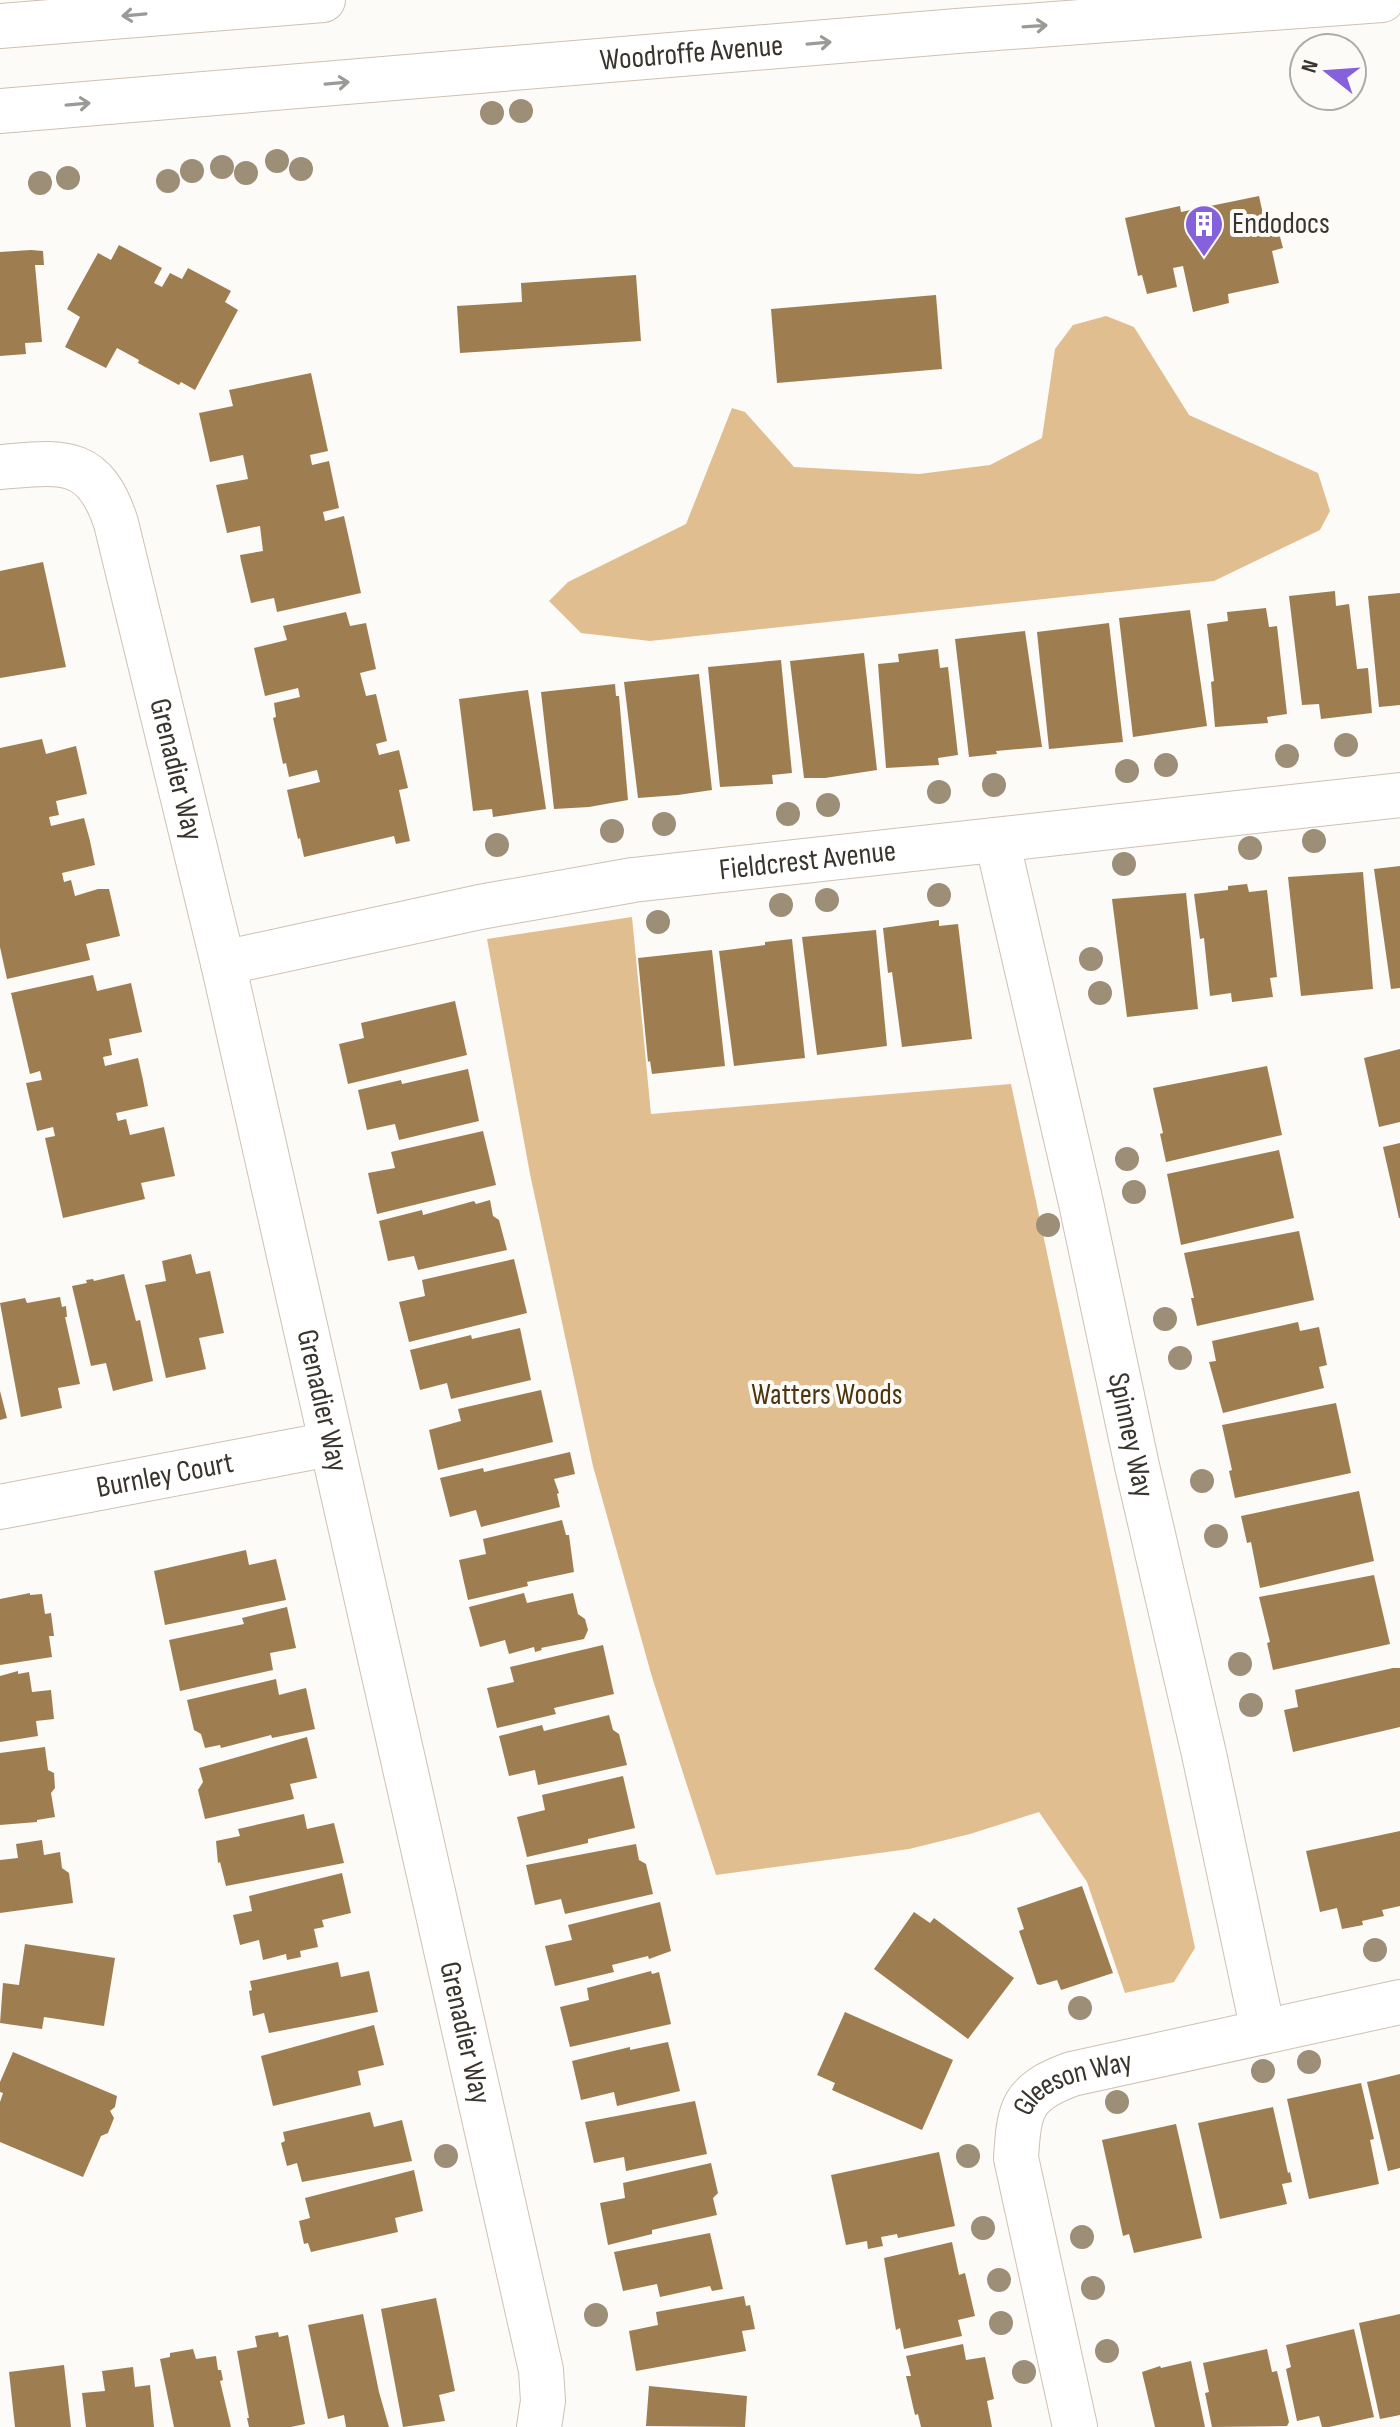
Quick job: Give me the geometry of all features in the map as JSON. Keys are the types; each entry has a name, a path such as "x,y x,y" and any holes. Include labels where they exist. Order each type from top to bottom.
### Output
{"street":[{"path":"0,26 323,0"},
{"name":"Woodroffe Avenue","path":"0,111 957,31 1382,0"},
{"name":"Grenadier Way","path":"0,467 37,464 67,466 92,476 107,496 223,963 541,2370 543,2401 539,2427"},
{"name":"Fieldcrest Avenue","path":"223,963 480,907 633,880 1400,795"},
{"name":"Spinney Way","path":"997,840 1081,1203 1263,2031"},
{"name":"Burnley Court","path":"0,1507 330,1444"},
{"name":"Gleeson Way","path":"1075,2427 1016,2158 1017,2131 1025,2103 1043,2084 1072,2074 1400,2002"}],"green space":[{"path":"1106,316 1134,327 1189,415 1318,473 1330,511 1320,530 1214,581 650,641 581,633 549,601 568,582 686,524 732,408 745,412 794,467 919,474 990,465 1042,438 1055,349 1073,325"},
{"name":"Watters Woods","path":"632,917 651,1114 1011,1084 1195,1948 1174,1982 1125,1993 1087,1882 1039,1812 909,1849 716,1875 652,1677 593,1466 530,1174 487,939"}],"building":[{"name":"Endodocs","path":"1259,196 1267,232 1278,229 1283,248 1272,251 1279,283 1228,294 1229,303 1193,312 1183,266 1173,268 1177,287 1147,294 1142,275 1138,276 1125,218 1180,206 1181,212"},
{"path":"119,245 162,268 154,283 162,287 170,273 182,279 188,268 231,291 225,302 238,310 195,390 138,363 139,360 117,348 106,368 65,347 80,317 67,309 98,253 111,260"},
{"path":"43,251 44,265 35,265 42,342 25,343 26,354 0,356 0,252"},
{"path":"636,275 641,341 460,353 457,306 522,302 521,283"},
{"path":"936,295 942,369 777,383 771,309"},
{"path":"311,373 328,451 310,455 312,465 329,461 339,508 323,512 325,521 344,516 361,593 277,612 274,598 251,603 241,561 240,555 263,551 260,526 227,533 216,485 248,479 243,455 210,462 199,413 233,406 229,390"},
{"path":"43,562 66,667 0,678 0,571"},
{"path":"1335,591 1336,606 1349,604 1357,669 1368,668 1372,713 1321,719 1319,704 1302,705 1289,596"},
{"path":"1400,593 1400,705 1379,707 1368,596"},
{"path":"1266,608 1269,627 1277,626 1287,714 1267,717 1268,723 1215,727 1211,682 1214,681 1207,624 1228,621 1227,612"},
{"path":"1190,610 1207,726 1133,737 1119,618"},
{"path":"346,612 350,626 366,623 376,669 360,673 366,696 376,694 387,741 376,744 379,755 399,750 408,788 399,790 410,841 396,844 394,836 304,857 287,790 320,782 317,770 289,777 273,718 276,717 274,703 300,697 298,688 265,696 254,648 287,640 283,626"},
{"path":"1109,623 1123,742 1049,749 1037,632"},
{"path":"1025,631 1042,747 969,757 955,639"},
{"path":"938,649 940,668 948,667 958,755 938,758 939,765 886,768 878,664 899,662 898,654"},
{"path":"864,653 877,770 804,778 790,661"},
{"path":"781,660 792,773 772,775 773,784 720,787 708,667"},
{"path":"699,674 712,790 638,798 624,682"},
{"path":"615,684 616,696 619,696 628,800 554,809 541,692"},
{"path":"528,690 546,809 493,817 492,809 473,811 459,699"},
{"path":"42,739 46,754 76,746 87,794 56,801 59,815 49,817 51,826 84,818 90,841 95,865 62,873 64,882 71,880 75,896 109,889 120,936 86,944 90,960 7,979 0,947 0,748"},
{"path":"1400,866 1400,988 1391,989 1374,869"},
{"path":"1363,872 1373,989 1301,996 1288,877"},
{"path":"1247,884 1249,892 1267,890 1277,977 1270,978 1273,997 1232,1002 1231,993 1210,996 1204,938 1200,939 1194,894"},
{"path":"1186,893 1198,1009 1127,1017 1112,899"},
{"path":"939,920 939,926 958,924 972,1039 902,1047 883,928"},
{"path":"876,930 887,1046 817,1055 802,937"},
{"path":"792,939 805,1058 734,1066 719,951"},
{"path":"712,950 725,1066 652,1074 648,1062 638,958"},
{"path":"93,975 97,991 131,983 142,1032 109,1039 112,1055 103,1057 105,1066 138,1058 148,1106 116,1113 118,1121 126,1119 130,1135 164,1127 175,1176 141,1183 145,1199 63,1218 45,1138 55,1136 53,1127 37,1131 26,1083 42,1080 40,1071 30,1074 11,993"},
{"path":"455,1001 467,1055 348,1084 339,1044 364,1038 361,1023"},
{"path":"1400,1049 1400,1122 1379,1127 1364,1058"},
{"path":"1267,1066 1282,1135 1166,1162 1153,1088"},
{"path":"468,1069 479,1121 399,1140 395,1124 367,1130 358,1090"},
{"path":"483,1131 496,1185 377,1214 368,1173 395,1168 391,1152"},
{"path":"1400,1143 1400,1218 1399,1218 1383,1147"},
{"path":"1279,1150 1294,1218 1181,1245 1167,1174"},
{"path":"490,1200 507,1250 418,1270 414,1256 388,1261 379,1221 422,1210 423,1215 474,1201 476,1204"},
{"path":"1299,1231 1314,1300 1197,1326 1184,1253"},
{"path":"191,1254 196,1274 210,1271 224,1333 199,1338 206,1369 166,1378 145,1285 166,1281 162,1261"},
{"path":"514,1259 527,1313 409,1342 399,1302 425,1296 422,1280"},
{"path":"124,1274 136,1321 140,1320 153,1381 113,1391 106,1363 91,1366 72,1286 87,1283 86,1280"},
{"path":"60,1297 62,1307 66,1306 65,1317 80,1384 58,1388 62,1408 21,1417 0,1303 25,1298 27,1303"},
{"path":"1298,1322 1300,1331 1319,1327 1327,1365 1319,1367 1324,1388 1223,1413 1209,1362 1216,1361 1212,1341"},
{"path":"520,1328 531,1380 451,1399 447,1383 420,1390 410,1350 471,1335 472,1339"},
{"path":"541,1390 553,1442 438,1470 429,1430 461,1421 458,1409"},
{"path":"0,1391 7,1418 0,1420"},
{"path":"1336,1403 1351,1473 1235,1498 1222,1425"},
{"path":"570,1452 575,1474 554,1479 560,1507 481,1527 476,1510 450,1517 440,1478 483,1468 484,1472"},
{"path":"1359,1491 1374,1561 1260,1588 1251,1542 1247,1543 1241,1516"},
{"path":"562,1520 566,1535 569,1535 574,1572 468,1600 459,1560 486,1554 483,1539"},
{"path":"246,1550 249,1565 276,1559 286,1600 165,1625 154,1571"},
{"path":"1374,1575 1390,1644 1273,1670 1259,1597"},
{"path":"30,1593 42,1594 45,1614 51,1613 54,1636 49,1636 52,1657 0,1665 0,1599"},
{"path":"524,1593 527,1603 573,1593 578,1614 585,1619 588,1630 584,1639 535,1652 534,1647 509,1654 505,1640 480,1647 469,1607"},
{"path":"287,1607 296,1648 270,1653 273,1670 180,1691 169,1640 244,1624 242,1618"},
{"path":"603,1645 614,1694 554,1708 556,1714 497,1728 487,1688 514,1682 510,1667"},
{"path":"1400,1668 1400,1727 1293,1752 1284,1710 1298,1707 1295,1690"},
{"path":"18,1671 18,1674 29,1672 32,1692 51,1690 54,1719 36,1721 38,1736 0,1742 0,1676"},
{"path":"276,1679 279,1695 306,1688 315,1729 272,1738 271,1735 221,1748 220,1745 205,1748 201,1734 194,1730 187,1700"},
{"path":"609,1715 613,1730 619,1734 627,1765 538,1785 535,1770 509,1776 499,1736 542,1725 544,1731"},
{"path":"307,1737 317,1778 290,1784 294,1799 205,1819 198,1790 203,1782 199,1768"},
{"path":"45,1747 48,1770 54,1773 55,1788 51,1793 55,1817 0,1825 0,1753"},
{"path":"623,1776 635,1828 527,1857 517,1817 545,1810 542,1795"},
{"path":"304,1814 307,1829 334,1823 344,1863 226,1886 218,1863 216,1841 240,1836 238,1829"},
{"path":"1400,1831 1400,1906 1382,1910 1384,1916 1362,1921 1363,1925 1342,1929 1337,1908 1320,1912 1306,1851"},
{"path":"42,1840 44,1855 60,1852 62,1868 69,1873 73,1903 0,1913 0,1860 18,1858 16,1844"},
{"path":"636,1844 639,1860 646,1864 653,1894 565,1914 561,1899 535,1905 526,1865"},
{"path":"342,1873 351,1913 322,1920 324,1927 314,1929 318,1947 300,1951 301,1957 287,1960 286,1954 263,1960 259,1940 240,1945 233,1915 252,1911 249,1896"},
{"path":"1082,1886 1113,1973 1061,1990 1057,1980 1037,1984 1019,1931 1024,1929 1017,1908"},
{"path":"660,1902 671,1951 649,1959 648,1956 612,1965 614,1972 555,1986 545,1946 572,1940 568,1925"},
{"path":"914,1912 930,1923 934,1918 1014,1978 968,2039 874,1969"},
{"path":"25,1944 115,1958 104,2026 44,2017 42,2029 0,2023 3,1983 19,1985"},
{"path":"338,1962 341,1977 369,1971 378,2012 269,2033 264,2013 253,2016 250,1981"},
{"path":"651,1971 652,1974 659,1972 671,2024 570,2047 560,2007 589,2000 587,1988"},
{"path":"845,2012 953,2060 922,2130 832,2090 835,2083 817,2075"},
{"path":"374,2025 384,2065 358,2071 361,2085 273,2106 261,2056"},
{"path":"668,2042 680,2091 617,2106 614,2092 581,2100 572,2061 630,2047 630,2050"},
{"path":"13,2052 117,2096 115,2107 110,2111 114,2118 108,2133 101,2136 83,2177 0,2142 0,2102 3,2093 0,2092 0,2082"},
{"path":"1400,2074 1400,2168 1388,2171 1367,2082"},
{"path":"1361,2083 1374,2139 1370,2140 1379,2184 1309,2199 1287,2099"},
{"path":"695,2101 707,2154 626,2171 624,2157 594,2163 585,2122"},
{"path":"1273,2107 1292,2182 1282,2184 1287,2204 1220,2219 1198,2123"},
{"path":"370,2112 374,2127 402,2120 412,2161 302,2182 297,2163 287,2166 281,2143 285,2141 283,2132"},
{"path":"1176,2124 1202,2238 1134,2253 1129,2234 1123,2236 1102,2140"},
{"path":"939,2152 955,2226 898,2238 897,2234 881,2237 883,2246 868,2249 867,2241 846,2245 831,2175"},
{"path":"711,2163 718,2193 713,2198 717,2215 652,2230 652,2234 608,2245 600,2203 625,2198 623,2183"},
{"path":"414,2170 423,2211 395,2218 398,2232 311,2252 308,2243 304,2244 299,2221 310,2218 305,2198"},
{"path":"710,2233 723,2289 712,2291 710,2286 660,2297 657,2284 623,2291 614,2252"},
{"path":"952,2242 959,2275 965,2273 975,2316 958,2320 962,2336 904,2349 900,2328 896,2330 884,2258"},
{"path":"744,2296 746,2306 750,2305 755,2329 742,2331 746,2351 636,2371 629,2331 658,2325 656,2312"},
{"path":"436,2298 455,2391 439,2395 445,2421 403,2427 381,2309"},
{"path":"363,2314 389,2427 346,2427 344,2415 328,2419 308,2325"},
{"path":"1400,2314 1400,2415 1380,2419 1359,2323"},
{"path":"1354,2329 1374,2417 1329,2427 1322,2427 1319,2416 1297,2421 1286,2369 1291,2367 1286,2345"},
{"path":"278,2332 279,2337 288,2335 305,2424 249,2427 237,2351 257,2347 255,2336"},
{"path":"963,2344 966,2360 985,2357 994,2399 987,2401 992,2427 921,2427 906,2376 911,2376 906,2356"},
{"path":"193,2349 196,2359 216,2356 231,2427 174,2427 160,2359 170,2357 170,2353"},
{"path":"1267,2349 1272,2372 1277,2371 1289,2422 1287,2426 1212,2427 1203,2363"},
{"path":"1191,2361 1205,2427 1155,2427 1142,2372"},
{"path":"64,2365 71,2427 15,2427 9,2372"},
{"path":"133,2367 135,2387 150,2385 154,2427 86,2427 82,2393 105,2391 102,2371"},
{"path":"649,2386 747,2396 745,2427 646,2426"}],"place":[{"name":"Endodocs","path":"1204,258"}]}
